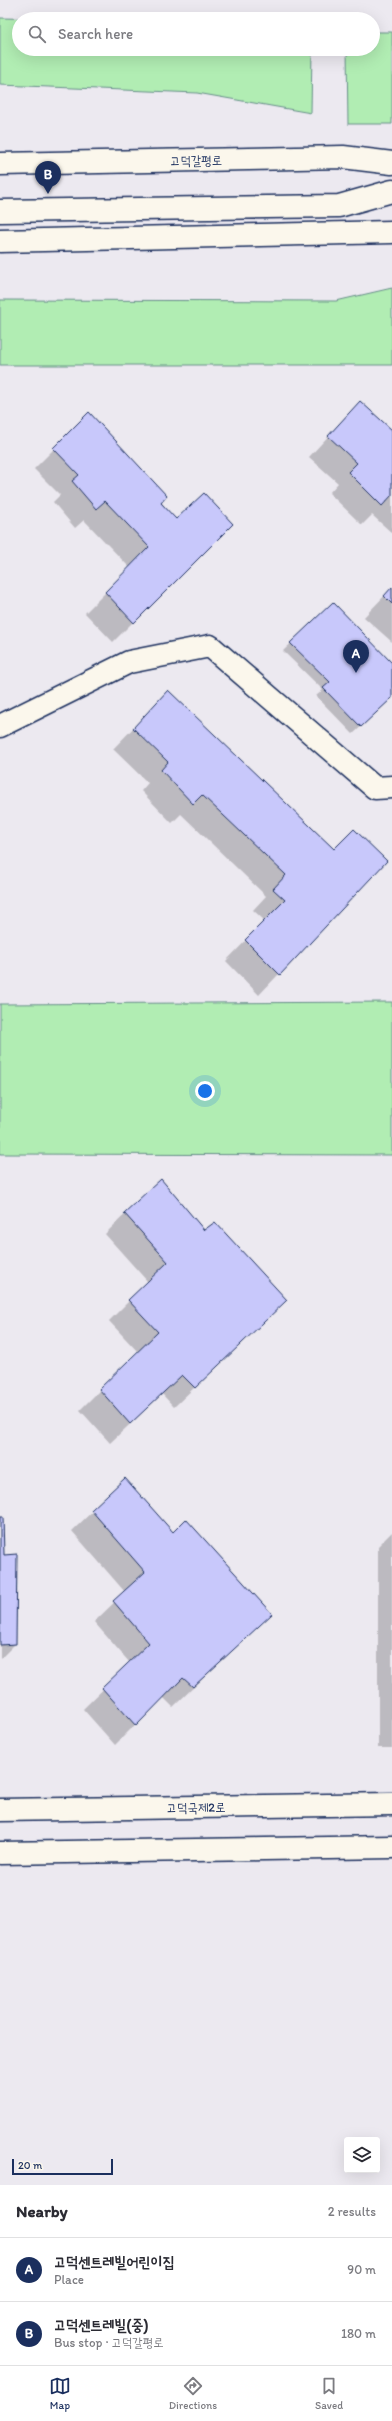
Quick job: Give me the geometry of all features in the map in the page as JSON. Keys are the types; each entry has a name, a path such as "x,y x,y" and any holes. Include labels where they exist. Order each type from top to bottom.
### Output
{"street":[{"name":"고덕갈평로","path":"0,164 343,157 392,163"},
{"path":"0,211 339,206 392,191"},
{"path":"0,242 392,232"},
{"path":"0,726 129,662 210,646 375,788 392,787"},
{"name":"고덕국제2로","path":"0,1810 392,1804"},
{"path":"0,1853 392,1847"}],"green space":[{"path":"0,18 12,18 12,56 312,56 311,113 197,93 0,85"},
{"path":"380,32 392,32 392,124 348,124 347,56 380,56"},
{"path":"392,288 392,365 0,365 0,300 336,301"},
{"path":"392,1002 392,1155 0,1154 0,1004"}],"building":[{"path":"360,401 392,430 392,495 382,506 348,472 357,463 328,436"},
{"path":"89,412 167,496 161,503 176,519 204,493 233,524 134,623 105,592 149,547 105,501 96,509 72,481 79,475 53,448"},
{"path":"392,587 392,604 384,596"},
{"path":"333,602 392,663 392,698 361,727 323,688 330,682 290,643"},
{"path":"168,690 334,849 354,829 387,861 280,975 245,940 285,900 273,889 286,875 202,795 193,804 161,770 168,762 133,728"},
{"path":"161,1179 204,1230 215,1222 287,1300 195,1388 182,1375 130,1424 99,1389 158,1332 128,1300 168,1262 124,1213"},
{"path":"125,1478 173,1532 186,1519 272,1614 193,1687 183,1678 136,1726 102,1688 149,1643 113,1601 145,1572 91,1510"},
{"path":"0,1517 3,1517 4,1555 17,1554 16,1644 0,1645"}],"place":[{"name":"고덕센트레빌(중)","path":"48,194"},
{"name":"고덕센트레빌어린이집","path":"356,673"}]}
